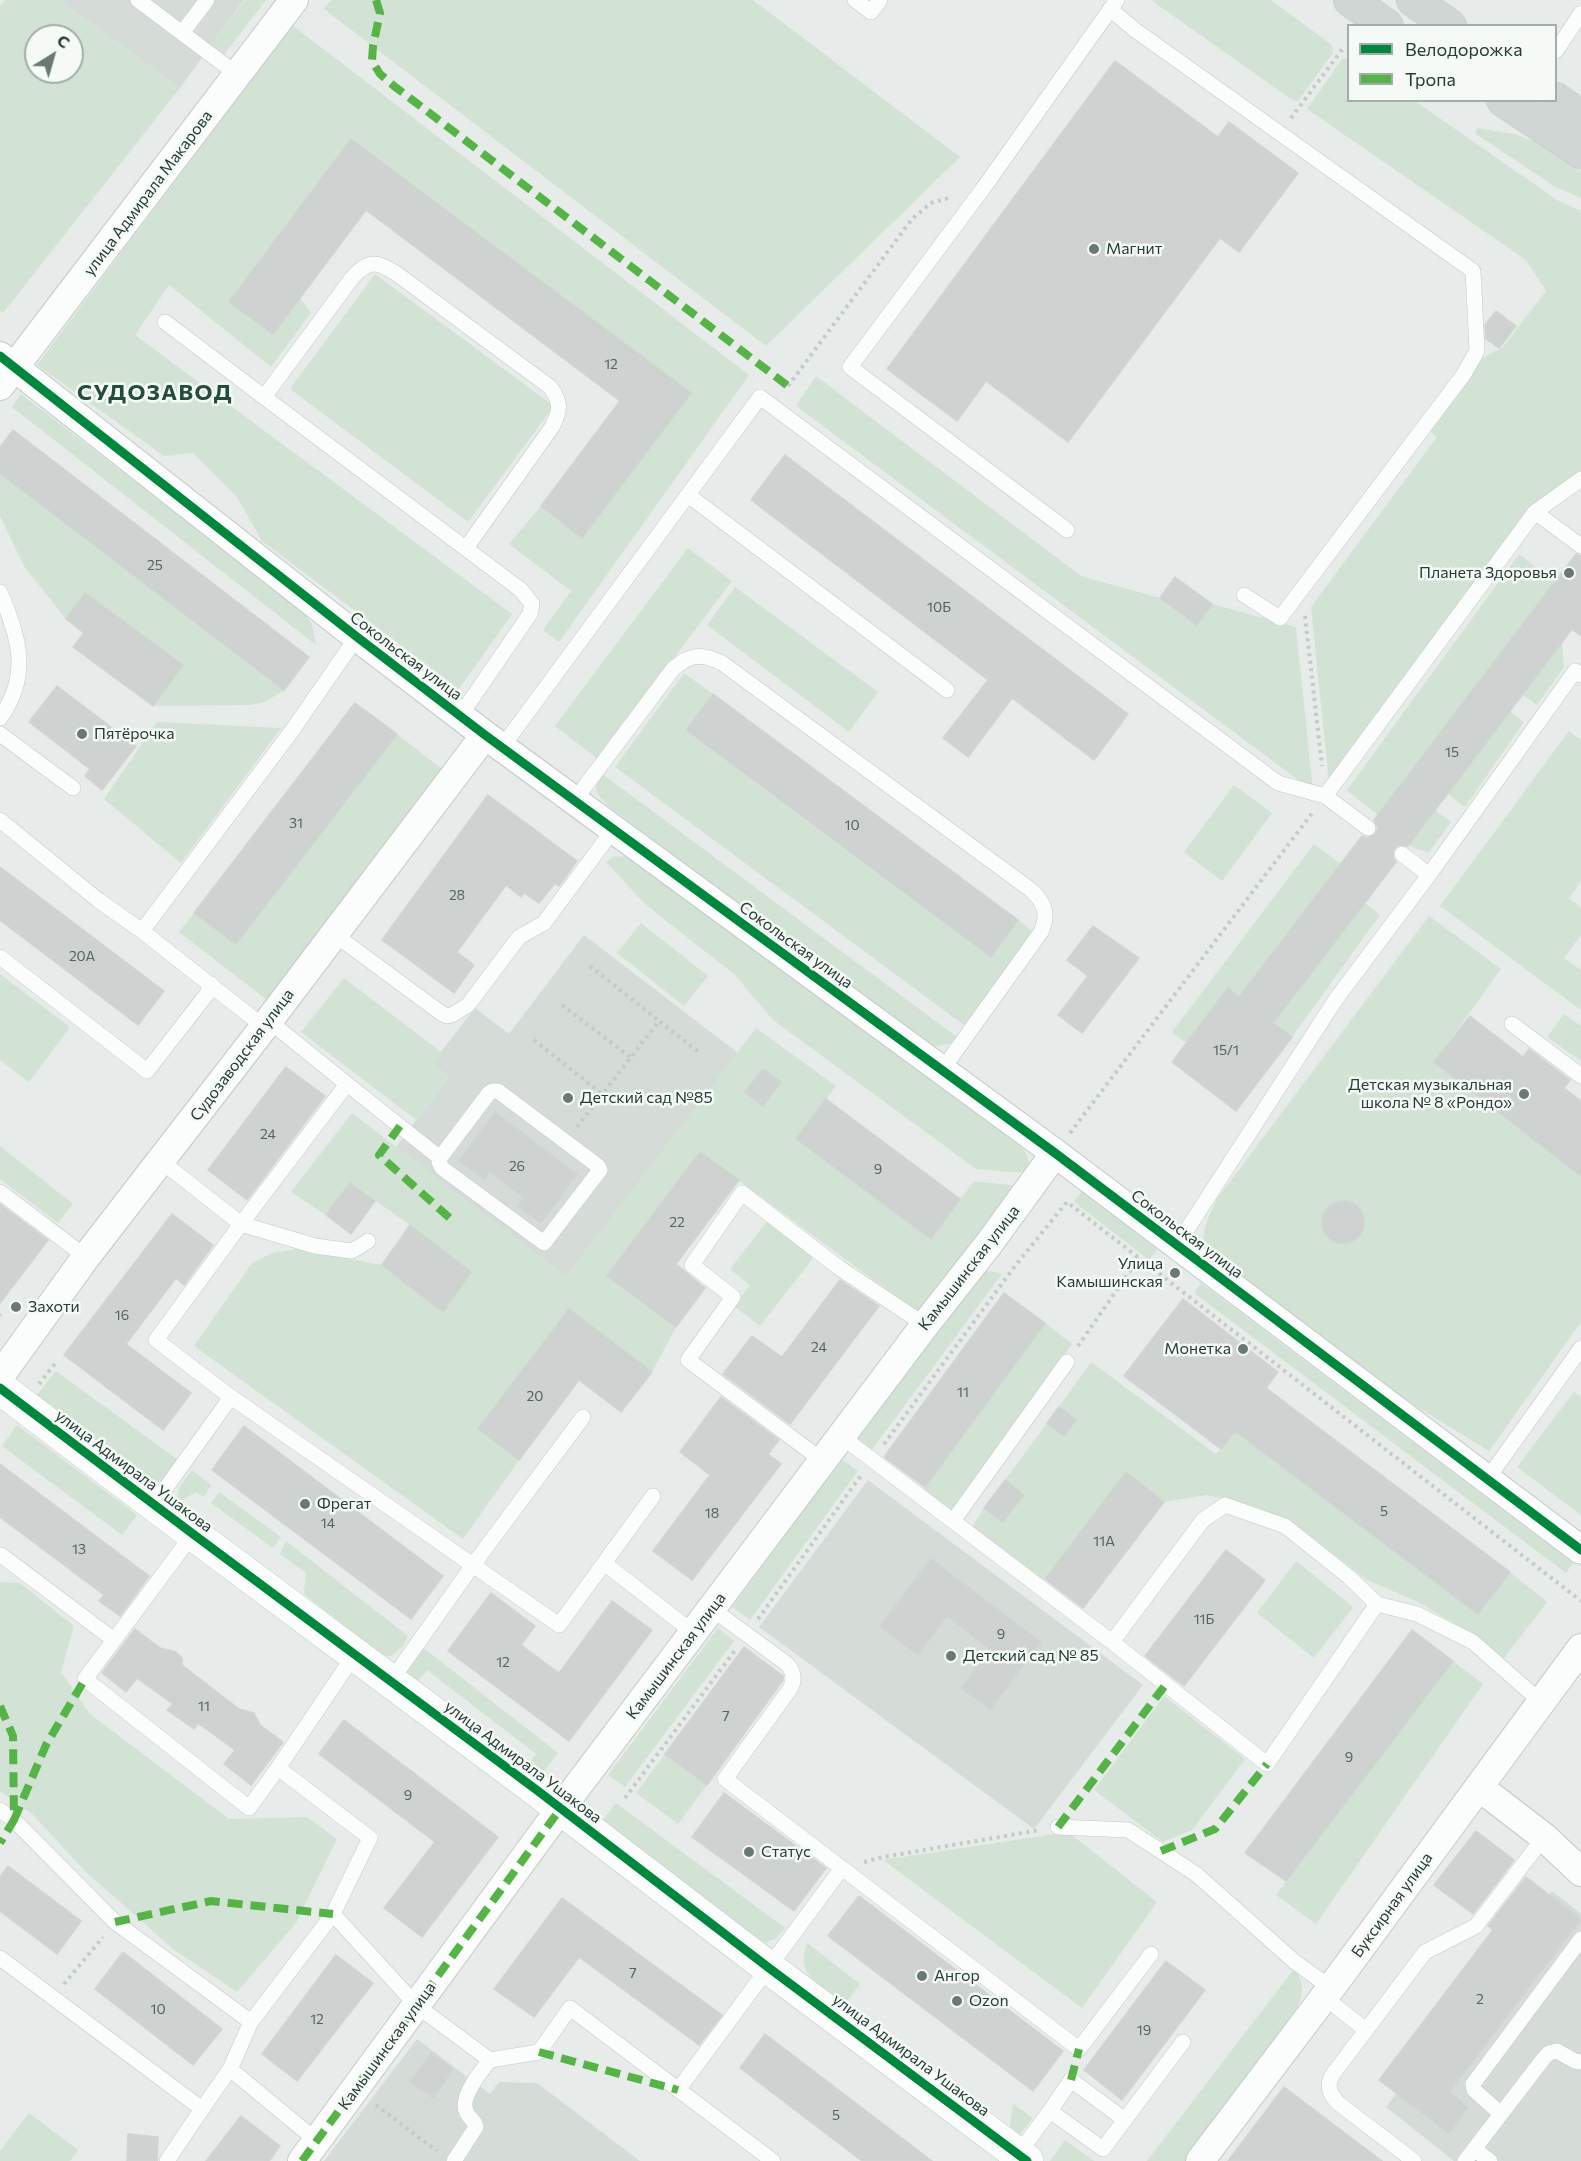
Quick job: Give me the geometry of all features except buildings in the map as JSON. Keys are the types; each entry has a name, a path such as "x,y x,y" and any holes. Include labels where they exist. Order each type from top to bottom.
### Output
{"main road":[{"path":"1350,0 1385,24"},
{"path":"1413,0 1447,24"},
{"path":"1557,100 1581,117"},
{"path":"1506,102 1581,152"}],"street":[{"name":"улица Адмирала Макарова","path":"5,370 238,75 294,0"},
{"name":"Сокольская улица","path":"5,370 573,801 1055,1153 1581,1550"},
{"name":"Судозаводская улица","path":"0,1376 86,1257 334,934 493,741"},
{"name":"Камышинская улица","path":"309,2151 561,1808 925,1325 988,1245 1055,1153"},
{"name":"улица Адмирала Ушакова","path":"0,1388 561,1808 1011,2155"},
{"name":"Буксирная улица","path":"1200,2161 1581,1648"},
{"path":"1479,1787 1544,1837 1581,1872"}],"lane":[{"path":"138,0 238,75"},
{"path":"183,33 207,0"},
{"path":"855,0 871,12 880,0"},
{"path":"1067,530 850,367 982,190 1114,5 1135,30 1473,271 1477,351 1439,410 1280,618 1244,595"},
{"path":"1557,49 1581,13"},
{"path":"264,397 352,278 369,264 379,264 397,273 550,387 560,404 559,414 466,548"},
{"path":"165,322 466,548 531,600 532,609 460,716"},
{"path":"493,741 688,495 760,397 1278,783 1325,796 1368,828"},
{"path":"1325,796 1535,512 1581,479"},
{"path":"688,495 946,690"},
{"path":"1535,512 1581,546"},
{"path":"0,592 9,613 20,664 17,685 0,718"},
{"path":"142,931 291,732 357,637"},
{"path":"573,801 673,669 686,658 695,655 705,656 722,663 1031,890 1044,906 1045,923 1041,932 942,1070"},
{"path":"1176,1245 1336,999 1429,875 1575,671 1581,675"},
{"path":"0,734 73,788"},
{"path":"0,820 98,900 347,1084 440,1158"},
{"path":"334,934 441,1013 447,1016 452,1015 468,1005 519,937 543,923 613,830"},
{"path":"1402,854 1429,875"},
{"path":"0,957 147,1071 207,994 211,984"},
{"path":"1512,1024 1581,1076"},
{"path":"347,1084 156,1340 231,1397 559,1625 653,1496"},
{"path":"493,1090 598,1166 600,1170 544,1243 442,1168 440,1158 493,1090"},
{"path":"160,1161 241,1224 315,1246 352,1251 368,1241"},
{"path":"0,1192 86,1257"},
{"path":"823,1461 688,1360 733,1297 692,1265 742,1193 838,1267 925,1325"},
{"path":"1488,1478 1581,1348"},
{"path":"953,1521 1066,1362"},
{"path":"155,1503 231,1397"},
{"path":"391,1682 473,1565 584,1417"},
{"path":"841,1436 1112,1642 1267,1764 1377,1604"},
{"path":"1112,1642 1203,1520 1225,1505 1285,1526 1349,1577 1377,1604 1417,1614 1473,1642 1541,1702"},
{"path":"193,1534 85,1679 249,1808 355,1654"},
{"path":"0,1556 114,1640"},
{"path":"604,1563 694,1633"},
{"path":"712,1609 787,1664 794,1678 790,1689 725,1779 1079,2049 1151,1954"},
{"path":"167,2161 230,2068 251,2022 333,1914 370,1838 278,1768"},
{"path":"0,1810 14,1820 115,1922 251,2022"},
{"path":"1058,1827 1128,1830 1196,1874 1295,1962 1366,2030"},
{"path":"1414,2161 1338,2103 1330,2094 1328,2083 1425,1952 1476,1926 1544,1837"},
{"path":"678,2090 842,1868"},
{"path":"333,1914 417,2006 490,2060"},
{"path":"1501,2114 1480,2097 1474,2090 1473,2084 1581,1939"},
{"path":"0,1958 202,2109"},
{"path":"447,2158 476,2127 475,2122 466,2113 466,2103 473,2081 490,2060 539,2052 570,2008 773,2161"},
{"path":"1050,2110 1103,2149 1183,2042"},
{"path":"1490,2161 1470,2155 1550,2053 1557,2051 1581,2062"},
{"path":"230,2068 309,2151"},
{"path":"1011,2155 1050,2110 1071,2080 1125,2120"}],"path":[{"path":"1280,133 1344,47"},
{"path":"788,386 912,219 931,203 982,190"},
{"path":"1055,1153 1325,796 1303,589"},
{"path":"590,966 700,1053"},
{"path":"562,1005 630,1057"},
{"path":"566,1143 659,1021"},
{"path":"534,1040 602,1094"},
{"path":"625,1798 747,1635 1015,1266 1067,1202 1581,1601"},
{"path":"1066,1362 1139,1258"},
{"path":"38,1385 57,1361"},
{"path":"842,1868 883,1857 1058,1827"},
{"path":"53,1998 115,1922"},
{"path":"370,2101 447,2158"}],"shaded area":[{"path":"59,0 244,0 180,88"},
{"name":"Детский сад №85","path":"584,935 738,1053 566,1277 396,1147 449,1077 432,1063 475,1008 509,1034"},
{"name":"Детский сад № 85","path":"868,1480 1143,1685 1034,1829 759,1627"},
{"path":"1552,1891 1581,1914 1581,2161 1454,2161 1386,2107"},
{"path":"417,2039 490,2094 499,2082 537,2083 640,2161 324,2161"}],"green space":[{"path":"5,0 59,0 180,88 3,313 0,311 0,6"},
{"path":"245,0 266,0 224,55 211,45"},
{"path":"331,0 753,0 960,157 766,346 324,9"},
{"path":"1153,0 1271,0 1332,45 1333,53 1298,101 1291,99"},
{"path":"292,25 749,375 559,642 543,630 571,591 509,544 541,506 583,538 690,394 351,140 229,302 273,334 300,298 311,313 271,367 169,285 135,335 512,614 459,689 262,541 237,497 193,453 164,456 37,365"},
{"path":"1347,58 1347,102 1416,102 1557,200 1581,211 1581,474 1541,499 1329,783 1311,607 1437,437 1429,430 1478,361 1503,347 1546,291 1526,260 1307,109 1342,59"},
{"path":"1477,128 1514,134 1536,142 1581,172 1581,198 1554,186 1476,134"},
{"path":"375,274 554,406 468,522 290,389"},
{"path":"816,376 1081,576 1160,598 1196,624 1212,604 1296,627 1313,791 796,406"},
{"path":"21,394 302,610 312,624 316,645 12,407"},
{"path":"0,473 284,690 265,702 250,705 153,706 183,665 85,593 66,619 24,566 0,516"},
{"path":"688,548 732,581 598,759 555,726"},
{"path":"1519,554 1555,582 1378,815 1347,790"},
{"path":"735,587 878,692 849,732 707,625"},
{"path":"1562,643 1564,667 1537,705 1523,695"},
{"path":"684,673 713,694 686,731 990,957 1018,920 1033,932 964,1025 615,767"},
{"path":"1510,711 1524,722 1465,807 1448,794"},
{"path":"157,722 281,728 181,863 104,799"},
{"path":"1569,731 1581,740 1581,881 1569,898 1581,907 1581,935 1564,958 1581,970 1581,1010 1440,906"},
{"path":"397,734 443,770 267,1000 179,932 194,913 236,944"},
{"path":"601,773 957,1037 950,1044 932,1047 611,808 602,800 596,789"},
{"path":"1234,785 1272,813 1222,881 1184,852"},
{"path":"1435,810 1451,822 1429,852 1409,845"},
{"path":"1314,844 1341,864 1239,997 1227,989 1186,1043 1172,1032"},
{"path":"623,856 634,860 1007,1133 1027,1155 1029,1167 1027,1173 976,1169 773,1020 734,974 646,905 606,862 613,857"},
{"path":"1365,903 1380,915 1292,1037 1273,1023"},
{"path":"1429,916 1501,969 1434,1062 1581,1176 1581,1322 1489,1451 1375,1381 1206,1252 1204,1245 1204,1231 1217,1199"},
{"path":"641,923 708,976 684,1006 617,953"},
{"path":"0,974 70,1027 29,1082 0,1060"},
{"path":"344,978 441,1052 433,1064 449,1077 416,1120 301,1032"},
{"path":"1564,1014 1581,1026 1581,1061 1547,1037"},
{"path":"756,1028 836,1086 796,1140 931,1239 974,1181 1019,1186 917,1312 700,1152 607,1276 676,1327 652,1372 569,1310 478,1428 519,1460 463,1539 194,1346 252,1263 272,1253 296,1249 382,1265 443,1312 471,1272 351,1183 326,1215 291,1192 352,1113 566,1277"},
{"path":"0,1146 73,1204 58,1223 0,1179"},
{"path":"1082,1191 1157,1249 1149,1260 1074,1202"},
{"path":"768,1220 814,1257 760,1326 734,1306 750,1285 730,1269"},
{"path":"990,1271 1002,1274 871,1451 854,1440 981,1272"},
{"path":"1201,1283 1573,1563 1566,1573 1194,1293"},
{"path":"1045,1323 1072,1344 951,1514 922,1491"},
{"path":"1091,1362 1216,1454 1235,1431 1478,1614 1510,1572 1547,1602 1504,1658 1466,1630 1418,1602 1367,1580 1299,1527 1256,1507 1207,1495 1164,1502 1126,1473 1044,1580 972,1527 984,1508 1004,1522 1024,1496 1005,1480 1047,1423 1064,1435 1076,1420 1059,1407"},
{"path":"56,1371 178,1460 161,1482 149,1481 36,1396"},
{"path":"1574,1392 1581,1397 1581,1515 1517,1467"},
{"path":"17,1425 137,1515 122,1535 2,1446"},
{"path":"841,1459 858,1471 750,1620 732,1607"},
{"path":"192,1470 211,1485 204,1497 196,1492 179,1502 177,1501 179,1488"},
{"path":"219,1492 281,1537 273,1548 211,1503"},
{"path":"286,1541 408,1636 403,1646 391,1656 383,1656 304,1594 306,1573 280,1554"},
{"path":"1296,1561 1353,1607 1314,1658 1257,1613"},
{"path":"0,1582 20,1583 74,1626 61,1672 90,1714 229,1819 307,1817 337,1839 296,1923 237,1992 173,1949 86,1872 32,1814 0,1791"},
{"path":"718,1628 734,1641 625,1787 608,1775"},
{"path":"421,1646 558,1753 540,1776 527,1766 536,1754 427,1670 417,1682 401,1670"},
{"path":"1453,1661 1483,1684 1316,1924 1276,1895"},
{"path":"1164,1696 1245,1759 1192,1830 1163,1842 1094,1790"},
{"path":"665,1754 707,1785 678,1824 636,1793"},
{"path":"616,1803 785,1928 775,1939 766,1943 754,1937 601,1822"},
{"path":"1068,1832 1157,1902 1082,2008 883,1860"},
{"path":"807,1943 860,1984 845,2004 819,1986 807,1972 804,1954"},
{"path":"1294,1969 1302,1985 1300,2001 1295,2013 1187,2161 1147,2161"},
{"path":"1013,2104 1033,2118 1015,2140 1009,2134"},
{"path":"29,2113 78,2150 70,2161 0,2161 0,2151"},
{"path":"1065,2140 1094,2161 1050,2161"}],"marked path":[{"path":"376,0 380,13 372,61 380,74 788,386"},
{"path":"400,1126 379,1155 452,1220"},
{"path":"14,1820 46,1745 85,1679"},
{"path":"1058,1827 1166,1684"},
{"path":"0,1706 13,1736 14,1820 0,1843"},
{"path":"1161,1851 1215,1829 1267,1764"},
{"path":"302,2161 561,1808"},
{"path":"115,1922 211,1901 333,1914"},
{"path":"1071,2080 1079,2049"},
{"path":"539,2052 678,2090"}],"cycle path":[{"path":"0,356 485,735 1055,1153 1581,1550"},
{"path":"0,1388 1027,2161"}],"place":[{"name":"Магнит","path":"1094,249"},
{"name":"Планета Здоровья","path":"1569,573"},
{"name":"Пятёрочка","path":"82,734"},
{"name":"Детская музыкальная школа № 8 «Рондо»","path":"1524,1094"},
{"name":"Детский сад №85","path":"568,1098"},
{"name":"Улица Камышинская","path":"1175,1273"},
{"name":"Захоти","path":"16,1307"},
{"name":"Монетка","path":"1243,1349"},
{"name":"Фрегат","path":"305,1504"},
{"name":"Детский сад № 85","path":"951,1656"},
{"name":"Статус","path":"749,1852"},
{"name":"Ангор","path":"922,1976"},
{"name":"Ozon","path":"957,2001"}],"district":[{"name":"СУДОЗАВОД","path":"155,393"}]}
